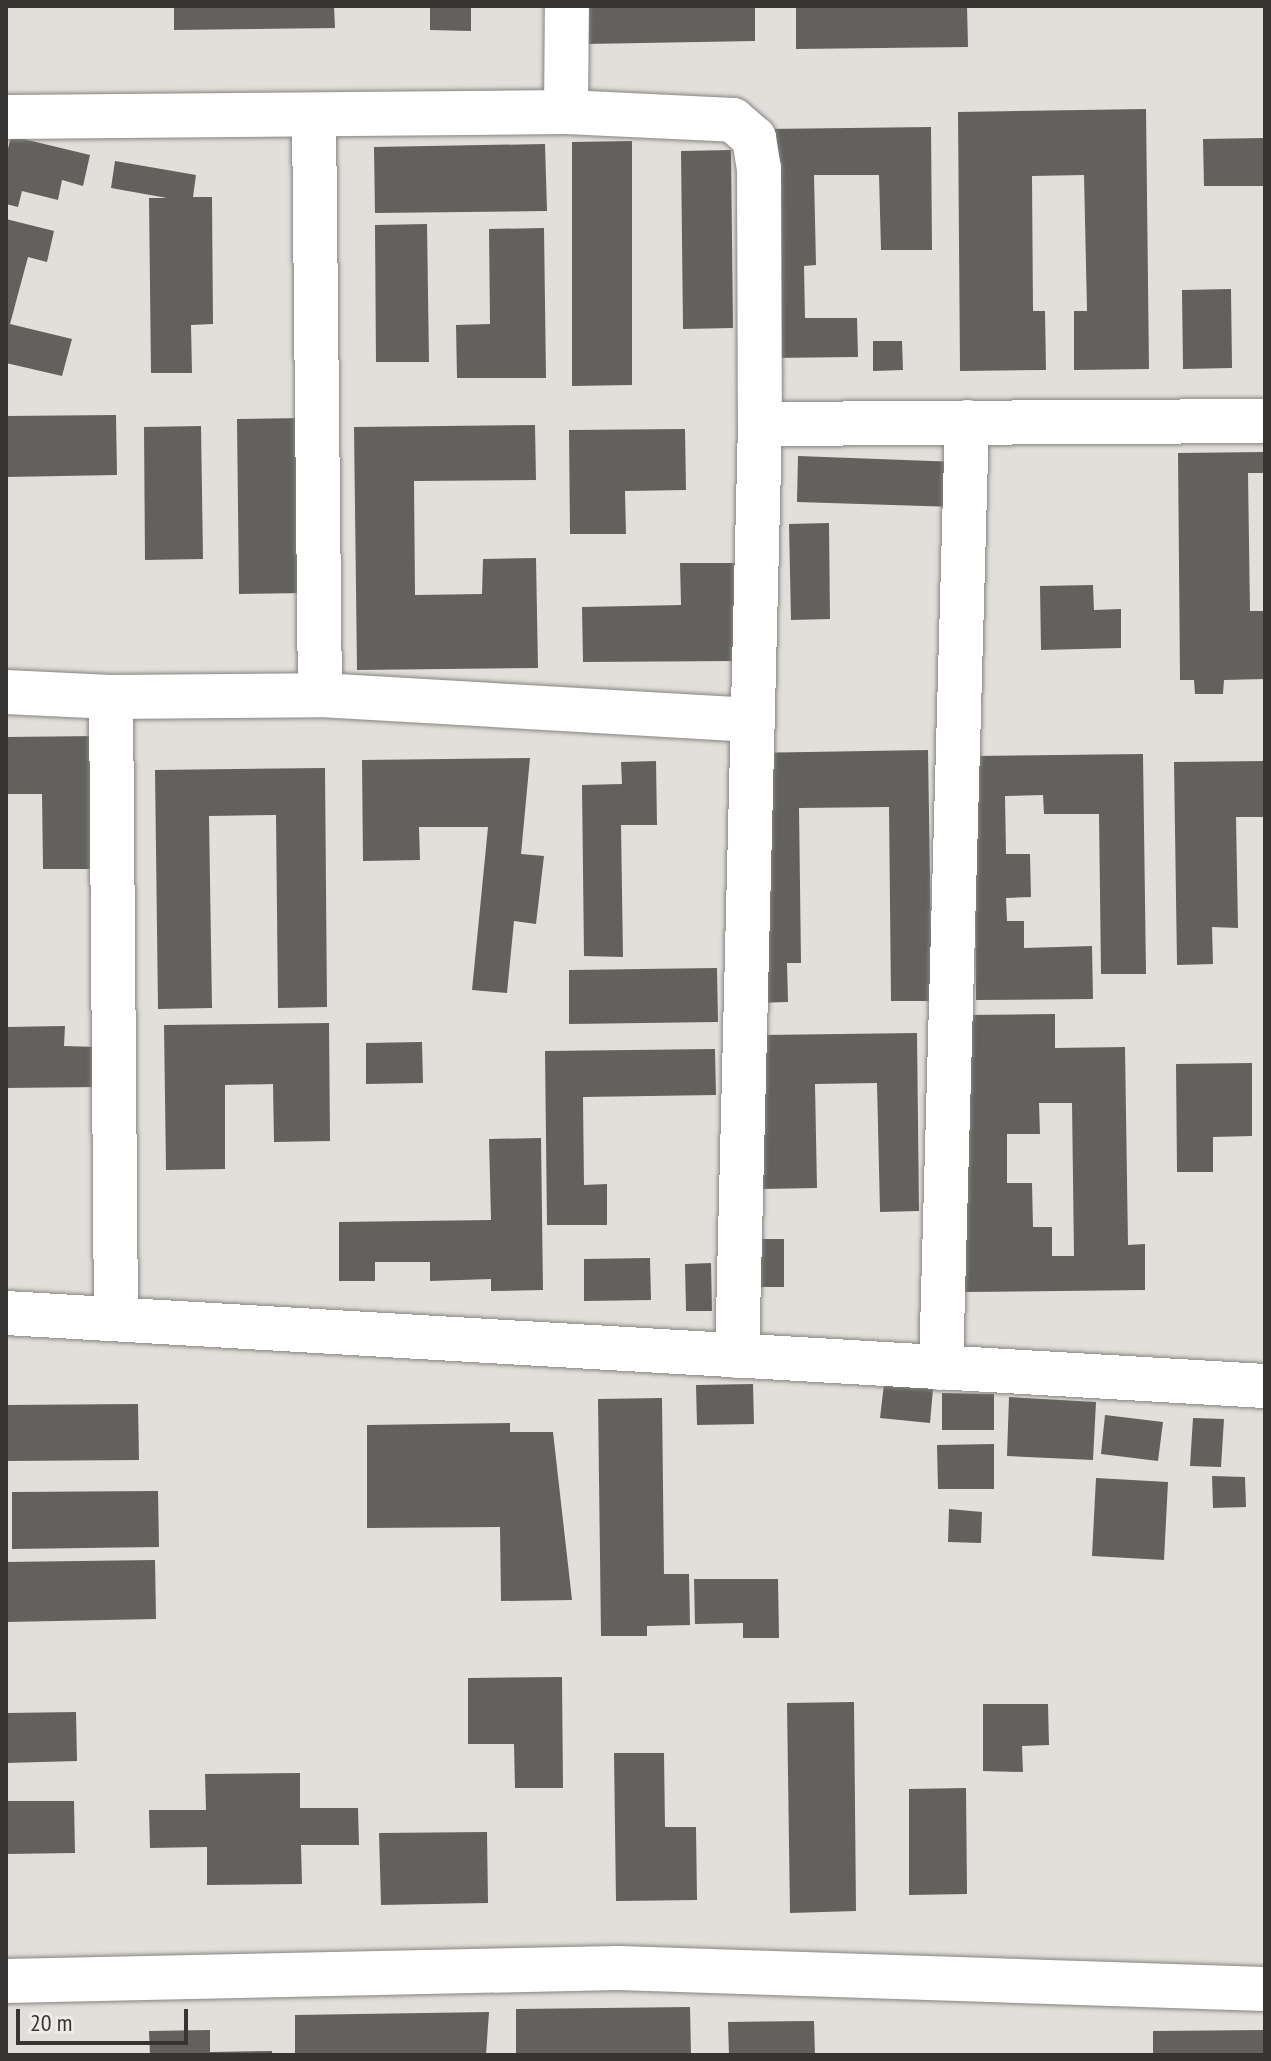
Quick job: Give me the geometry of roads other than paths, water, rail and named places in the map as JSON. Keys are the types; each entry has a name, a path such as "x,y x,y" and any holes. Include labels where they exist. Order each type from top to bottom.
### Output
{"street":[{"path":"566,112 567,6"},
{"path":"6,117 566,112 733,120 754,138 759,168 760,424 737,1356"},
{"path":"314,116 320,695"},
{"path":"760,424 1265,421"},
{"path":"941,1368 967,422"},
{"path":"6,692 111,697 320,695 752,720"},
{"path":"111,697 116,1318"},
{"path":"6,1313 1265,1386"},
{"path":"6,1981 618,1968 1265,1989"}]}
